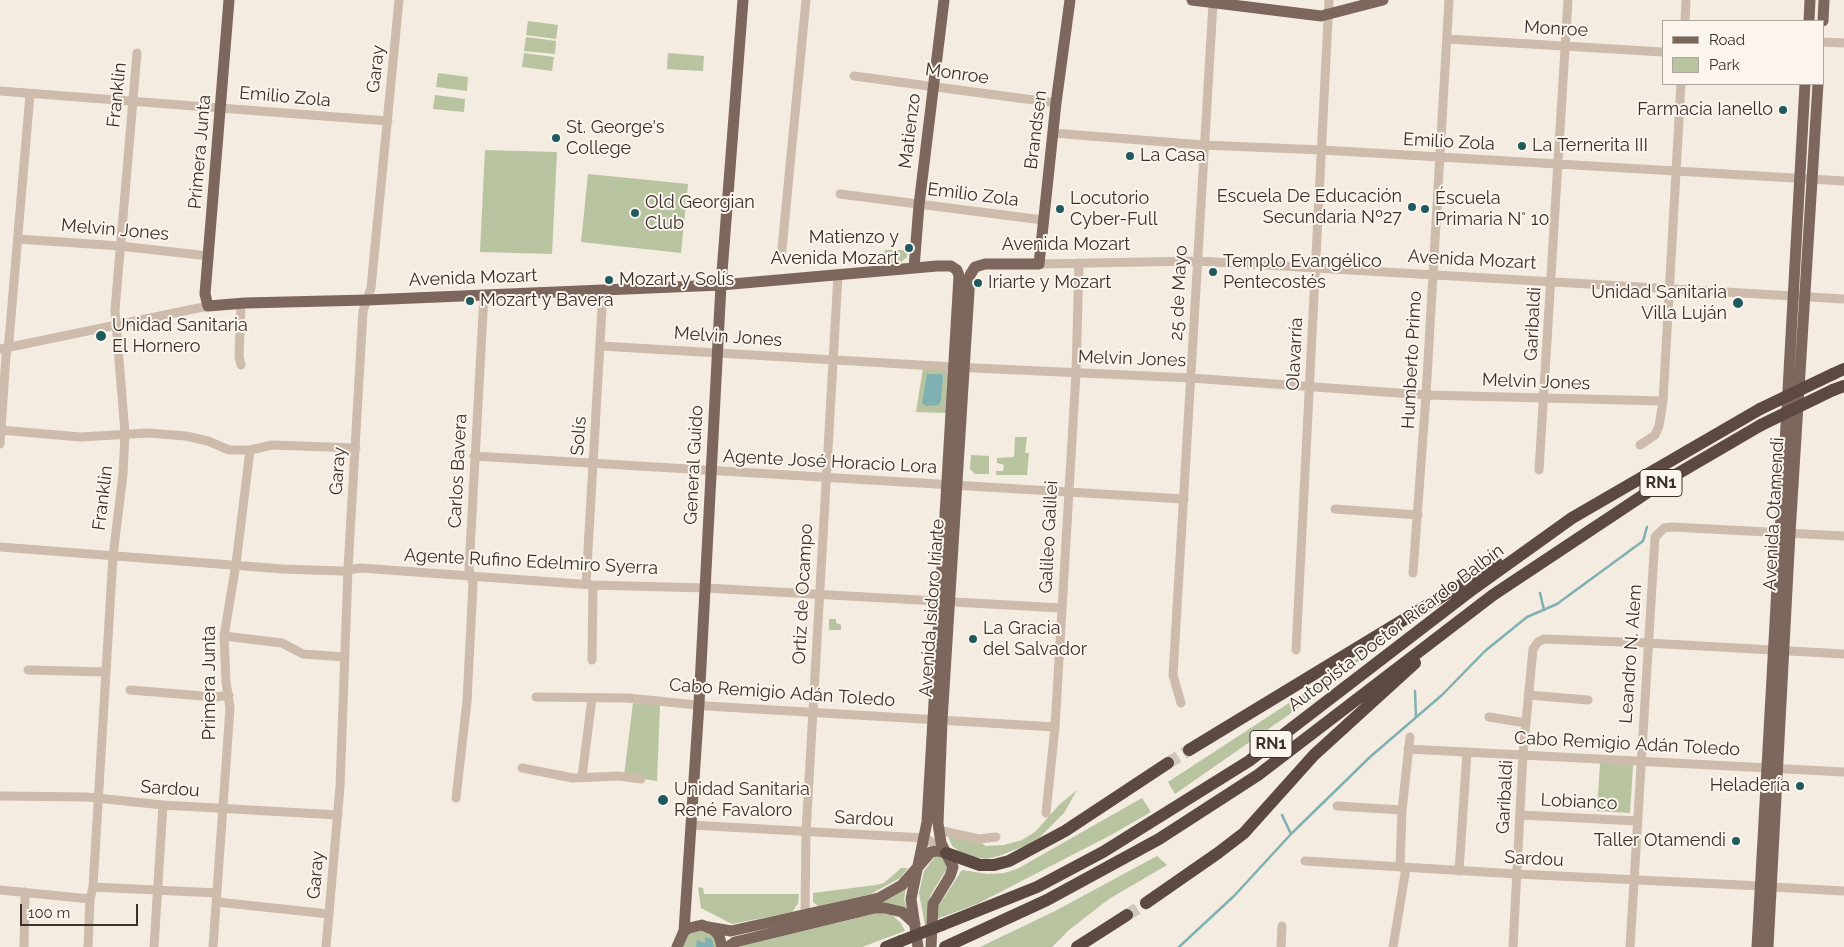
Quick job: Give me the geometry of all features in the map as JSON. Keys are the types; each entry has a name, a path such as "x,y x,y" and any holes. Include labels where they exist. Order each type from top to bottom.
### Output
{"highway":[{"name":"Autopista Doctor Ricardo Balbín","path":"886,947 1037,887 1095,856 1249,761 1473,589 1572,518 1760,409 1838,372"},
{"name":"Autopista Doctor Ricardo Balbín","path":"945,947 1110,868 1258,775 1493,595 1660,484 1761,425 1839,388"},
{"path":"1189,750 1572,518"},
{"path":"1146,902 1218,853 1244,832 1314,755 1372,701 1493,595"},
{"path":"945,851 980,865 994,865 1009,861 1065,832 1168,763"},
{"path":"1077,947 1127,915"}],"main road":[{"name":"Primera Junta","path":"208,306 205,294 230,0"},
{"name":"General Guido","path":"677,947 684,931 706,588 721,285 743,0"},
{"name":"Matienzo","path":"914,268 919,205 944,0"},
{"name":"Brandsen","path":"1039,264 1056,103 1070,0"},
{"path":"1192,0 1328,15 1383,0"},
{"path":"1809,20 1810,0"},
{"path":"1823,20 1824,0"},
{"name":"Avenida Otamendi","path":"1805,85 1806,178"},
{"name":"Avenida Otamendi","path":"1768,947 1767,886 1772,768 1799,297 1806,178 1818,85"},
{"name":"Avenida Mozart","path":"978,265 1039,264"},
{"name":"Avenida Isidoro Iriarte","path":"931,947 933,904 952,872 952,863 934,825 938,601 945,484 970,275 978,265"},
{"name":"Avenida Mozart","path":"208,306 241,303 367,300 721,285 950,266"},
{"name":"Avenida Isidoro Iriarte","path":"937,720 951,602 958,485 959,276 957,270 950,266"},
{"name":"Avenida Isidoro Iriarte","path":"918,947 911,899 924,838 934,825"},
{"path":"684,931 696,926 731,931 885,896 902,885 931,852 945,851"},
{"name":"Avenida Otamendi","path":"1757,947 1767,886"},
{"path":"728,947 735,942 875,908 902,912 916,925"},
{"path":"708,927 719,936 722,947"}],"street":[{"name":"Garay","path":"326,947 338,815 348,569 363,311 371,288 400,0"},
{"path":"781,259 806,0"},
{"name":"Olavarría","path":"1296,650 1329,0"},
{"name":"Humberto Primo","path":"1413,573 1426,395 1449,0"},
{"name":"Garibaldi","path":"1539,470 1568,0"},
{"path":"1685,20 1686,0"},
{"name":"25 de Mayo","path":"1181,703 1173,675 1213,2"},
{"name":"Monroe","path":"1447,39 1662,52"},
{"path":"1824,42 1844,43"},
{"name":"Franklin","path":"88,947 90,899 94,887 97,799 112,556 123,474 126,432 115,310 137,53"},
{"name":"Monroe","path":"854,76 1056,103"},
{"path":"1640,445 1655,436 1659,426 1663,401 1681,85"},
{"name":"Emilio Zola","path":"0,93 132,100 388,121"},
{"path":"0,444 4,348 18,238 30,94"},
{"name":"Emilio Zola","path":"1053,132 1203,146 1322,150 1844,180"},
{"name":"Emilio Zola","path":"840,194 1043,220"},
{"name":"Melvin Jones","path":"18,238 120,246 209,256"},
{"name":"Avenida Mozart","path":"1039,264 1197,261 1316,270 1844,299"},
{"name":"Galileo Galilei","path":"1046,813 1055,727 1076,373 1079,263"},
{"name":"Ortiz de Ocampo","path":"805,915 806,832 838,275"},
{"name":"Solís","path":"592,660 590,584 593,464 603,290"},
{"name":"Carlos Bavera","path":"456,798 467,701 472,584 469,569 484,295"},
{"path":"241,303 239,357 241,365"},
{"name":"Avenida Mozart","path":"4,348 208,306"},
{"name":"Melvin Jones","path":"601,346 958,367 1191,378 1426,395 1544,400 1663,401"},
{"path":"0,430 80,437 126,432 186,436 208,441 229,450 250,450 272,445 356,448"},
{"name":"Primera Junta","path":"213,947 229,695 226,682 224,636 236,564 250,450"},
{"name":"Agente José Horacio Lora","path":"474,456 1184,500"},
{"path":"1335,509 1418,515"},
{"name":"Leandro N. Alem","path":"1630,947 1648,643 1655,542 1658,532 1672,527 1786,533"},
{"path":"1786,533 1844,536"},
{"name":"Agente Rufino Edelmiro Syerra","path":"0,546 283,569 342,571 360,568 590,584 706,588 820,596 1061,608"},
{"path":"224,636 282,643 303,654 345,657"},
{"name":"Garibaldi","path":"1513,947 1523,754 1533,648 1544,639 1648,643"},
{"path":"1648,643 1844,654"},
{"path":"28,670 106,672"},
{"path":"130,690 215,698 229,695"},
{"path":"1528,695 1588,700"},
{"name":"Cabo Remigio Adán Toledo","path":"536,697 628,698 813,713 1055,727"},
{"path":"582,777 592,698"},
{"path":"1489,717 1526,723"},
{"path":"1393,947 1403,867 1402,810 1410,737"},
{"name":"Cabo Remigio Adán Toledo","path":"1408,749 1844,772"},
{"path":"1458,871 1467,752"},
{"path":"522,768 564,777 641,779"},
{"name":"Sardou","path":"0,796 97,799 163,805 338,815"},
{"path":"154,947 163,805"},
{"path":"1337,806 1402,810"},
{"name":"Lobianco","path":"1520,815 1637,821"},
{"name":"Sardou","path":"691,825 924,838 945,851"},
{"path":"934,825 979,839 996,837"},
{"name":"Sardou","path":"1305,861 1844,891"},
{"path":"94,887 158,889 329,914"},
{"path":"0,890 90,899"},
{"path":"24,947 25,892"},
{"path":"1280,947 1282,926"}],"green space":[{"path":"528,21 558,25 556,39 526,35"},
{"path":"526,37 556,41 555,54 524,51"},
{"path":"524,53 554,57 552,71 522,67"},
{"path":"668,53 704,56 703,71 667,69"},
{"path":"438,73 468,77 467,91 436,87"},
{"path":"435,95 465,99 464,112 433,109"},
{"path":"485,150 557,152 552,254 480,252"},
{"name":"Old Georgian Club","path":"588,174 688,184 681,253 581,242"},
{"path":"885,250 907,250 907,257 900,263 883,264"},
{"path":"923,368 947,371 949,376 946,413 916,412"},
{"path":"1015,437 1027,437 1025,453 1029,453 1027,475 996,475 996,471 1003,471 1004,465 997,463 997,458 1014,457"},
{"path":"971,455 989,456 989,474 975,474 970,469"},
{"path":"829,619 836,619 836,623 841,625 841,630 829,630"},
{"path":"1390,637 1287,716 1175,794 1168,782"},
{"path":"633,703 660,705 657,781 624,776"},
{"path":"1600,763 1633,765 1630,813 1597,811"},
{"path":"1077,790 1064,813 1040,837 1027,845 986,859 963,854 952,846 947,833 977,840 986,846 1004,845 1022,840 1035,832 1059,805"},
{"path":"1142,798 1151,812 1111,835 977,904 934,920 936,910 962,870 988,874 1004,873 1017,869"},
{"path":"1157,856 1167,865 1109,899 1069,930 1052,947 980,947 1055,911"},
{"path":"935,857 942,857 948,867 930,896 926,931 919,893 924,871"},
{"path":"901,868 908,868 900,878 871,894 818,906 813,902 813,893 884,883"},
{"path":"698,887 703,888 704,894 799,894 798,904 792,912 732,924 701,908"},
{"path":"906,887 904,899 907,909 897,905 874,905 892,897"},
{"path":"878,913 891,914 901,923 905,931 862,947 738,947"},
{"path":"700,929 711,932 720,947 681,947 688,933"}],"water":[{"path":"927,374 941,374 943,376 941,401 938,405 926,406 922,403"},
{"path":"705,937 712,939 714,947 696,947 697,940 705,943"}],"waterway":[{"path":"1179,947 1234,896 1291,834 1370,757 1442,695 1485,651 1527,617 1557,604 1643,541 1647,527"},
{"path":"1540,593 1544,610"},
{"path":"1415,691 1416,717"},
{"path":"1282,815 1291,834"}],"tunnel":[{"path":"1168,763 1189,750"},
{"path":"1127,915 1146,903"}],"place":[{"name":"Farmacia Ianello","path":"1783,110"},
{"name":"St. George's College","path":"556,138"},
{"name":"La Ternerita III","path":"1522,146"},
{"name":"La Casa","path":"1130,156"},
{"name":"Escuela De Educación Secundaria Nº27","path":"1412,207"},
{"name":"Locutorio Cyber-Full","path":"1060,209"},
{"name":"Éscuela Primaria N° 10","path":"1425,209"},
{"name":"Old Georgian Club","path":"635,213"},
{"name":"Matienzo y Avenida Mozart","path":"909,248"},
{"name":"Templo Evangélico Pentecostés","path":"1213,272"},
{"name":"Mozart y Solís","path":"609,280"},
{"name":"Iriarte y Mozart","path":"978,283"},
{"name":"Mozart y Bavera","path":"470,301"},
{"name":"Unidad Sanitaria Villa Luján","path":"1738,303"},
{"name":"Unidad Sanitaria El Hornero","path":"101,336"},
{"name":"La Gracia del Salvador","path":"973,639"},
{"name":"Heladería","path":"1800,786"},
{"name":"Unidad Sanitaria René Favaloro","path":"663,800"},
{"name":"Taller Otamendi","path":"1736,841"}]}
